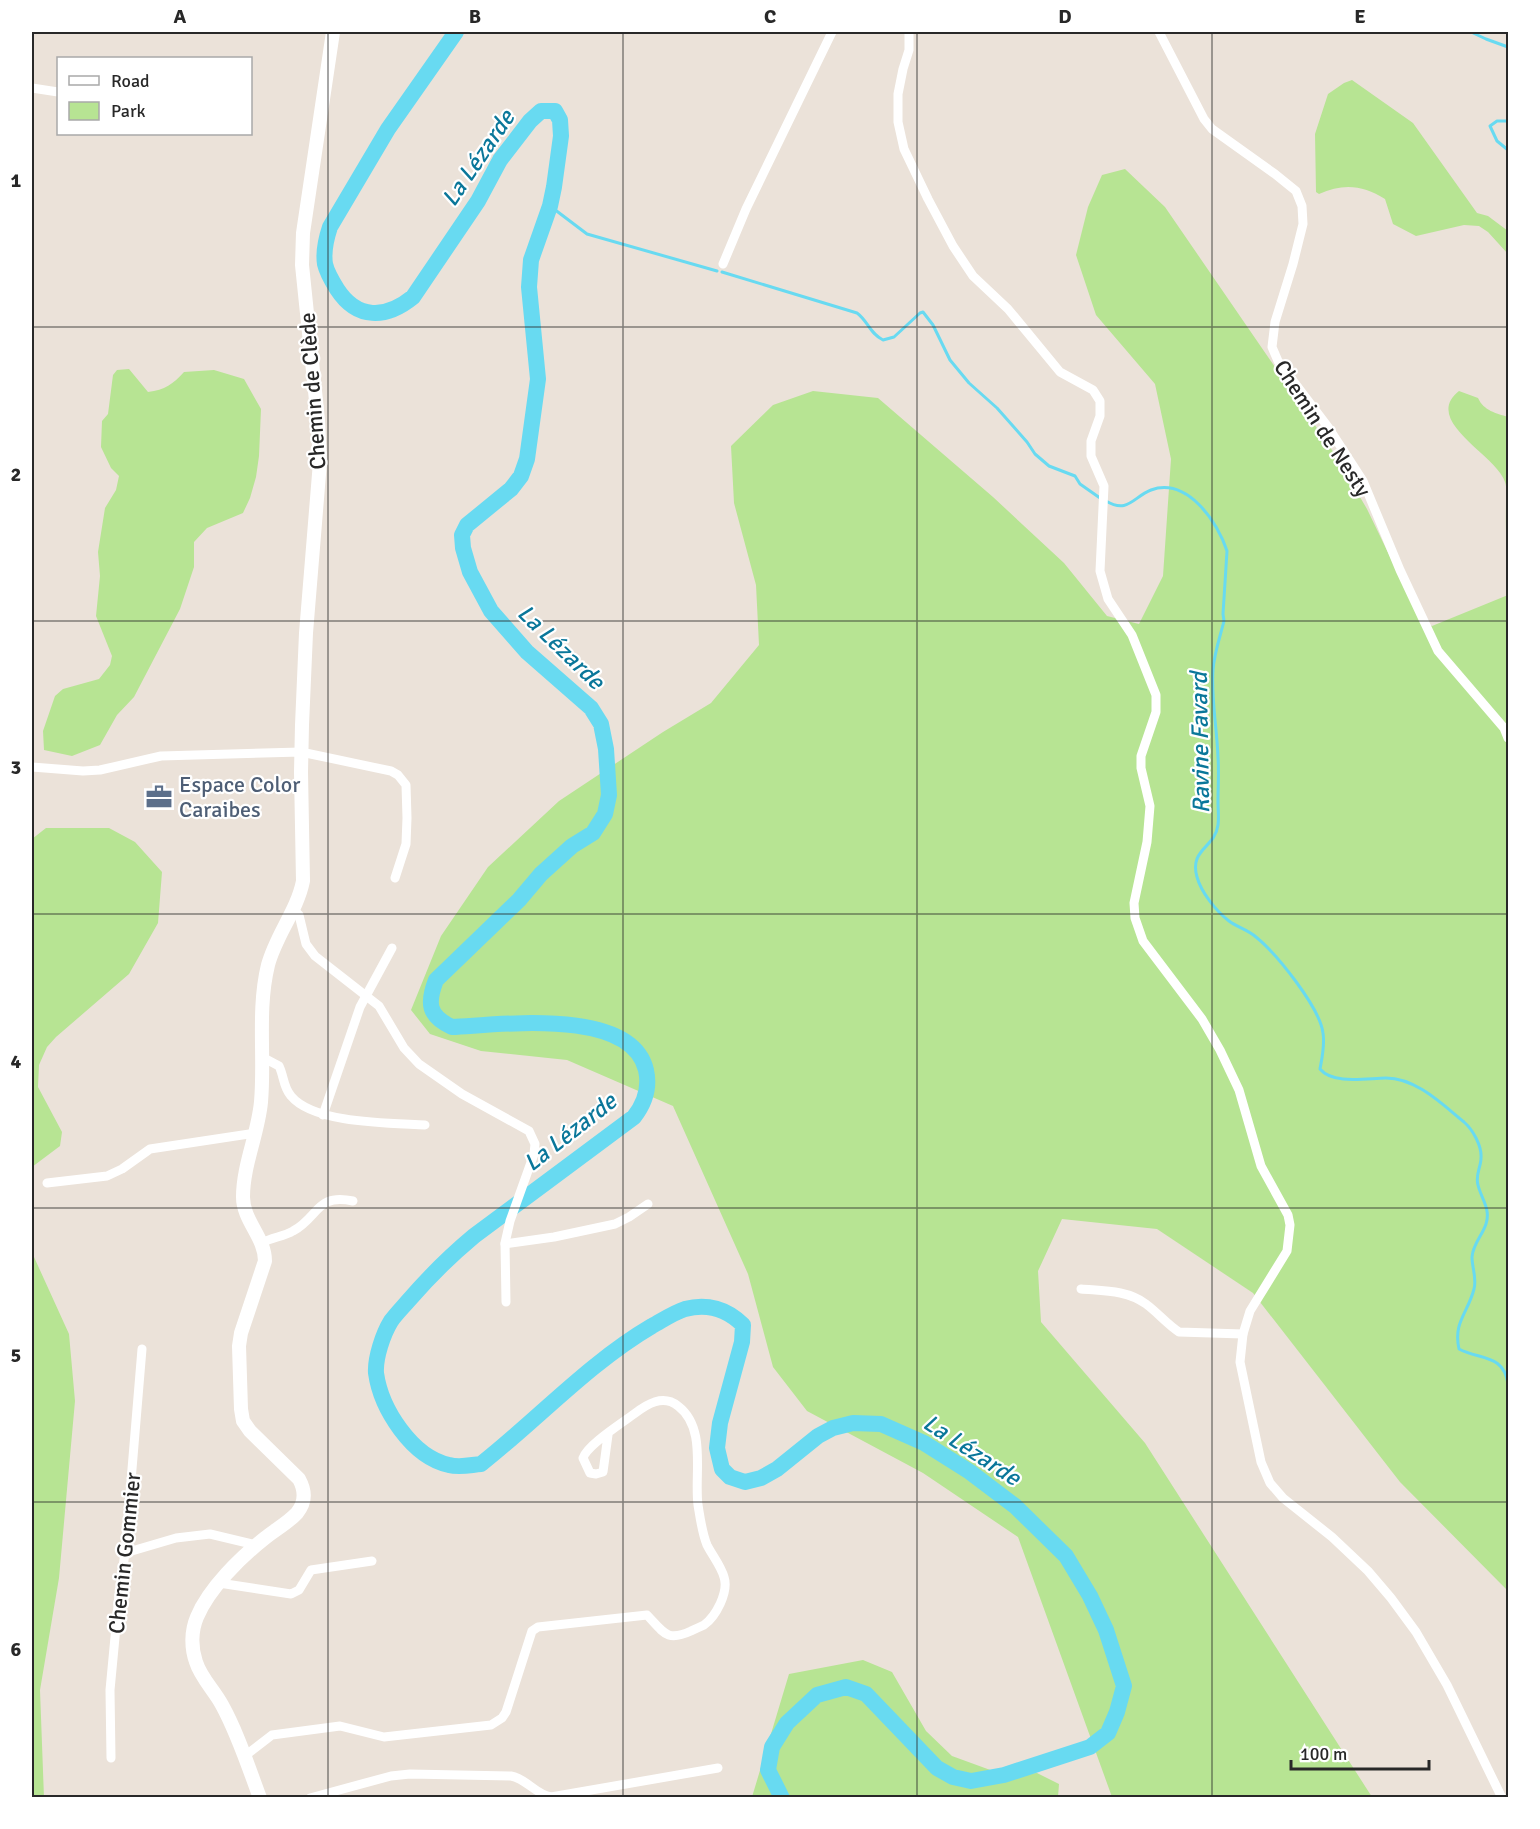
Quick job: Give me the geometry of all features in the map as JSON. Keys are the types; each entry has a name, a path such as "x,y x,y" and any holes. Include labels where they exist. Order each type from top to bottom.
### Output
{"main road":[{"name":"Chemin de Clède","path":"262,1243 246,1214 243,1197 262,1092 262,1005 269,964 300,896 303,881 301,752 306,633 320,462 318,420 302,265 303,233 333,32"},
{"path":"260,1797 246,1755 222,1704 200,1670 192,1647 197,1616 219,1583 256,1545 297,1513 304,1494 304,1487 300,1479 250,1431 243,1421 239,1346 241,1333 265,1261 265,1249 262,1243"}],"street":[{"path":"723,264 746,209 832,32"},
{"path":"909,32 909,50 898,94 898,122 904,149 953,246 974,276 1008,309 1060,372 1093,390 1100,401 1100,416 1091,441 1091,456 1104,486 1105,495 1100,571 1108,599 1132,635 1156,695 1156,712 1141,756 1141,768 1150,806 1147,842 1134,903 1135,918 1143,941 1202,1019 1220,1050 1239,1090 1262,1166 1288,1215 1290,1226 1287,1251 1250,1311 1243,1334 1240,1362 1261,1462 1270,1483 1283,1498 1332,1537 1368,1571 1416,1632 1447,1685 1502,1797"},
{"name":"Chemin de Nesty","path":"1159,32 1204,119 1212,129 1296,191 1302,206 1303,224 1275,322 1272,347 1278,361 1328,427 1363,481 1438,651 1509,738"},
{"path":"32,88 57,92"},
{"path":"32,767 83,771 100,770 161,756 301,752 391,771 406,785 407,832 396,878"},
{"path":"294,910 299,915 306,944 315,956 366,994 384,1012 404,1048 419,1064 462,1094 529,1131 535,1144 534,1154 510,1221 505,1244 506,1302"},
{"path":"323,1115 340,1061 366,994 392,948"},
{"path":"262,1057 279,1066 283,1082 291,1097 323,1115 354,1120 426,1125"},
{"path":"47,1183 107,1176 150,1149 256,1133"},
{"path":"262,1243 293,1231 329,1200 338,1198 353,1201"},
{"path":"505,1244 554,1237 615,1224 648,1204"},
{"path":"1081,1289 1127,1293 1144,1302 1179,1332 1243,1334"},
{"name":"Chemin Gommier","path":"111,1758 110,1690 125,1553 142,1349"},
{"path":"246,1755 272,1735 340,1726 384,1737 491,1725 502,1718 506,1712 532,1631 538,1627 647,1615 664,1633 677,1637 704,1625 721,1602 725,1578 706,1542 698,1503 696,1440 689,1417 675,1403 665,1400 658,1401 644,1406 608,1435"},
{"path":"125,1553 176,1539 210,1534 256,1545"},
{"path":"219,1583 291,1593 299,1590 312,1570 372,1561"},
{"path":"310,1797 391,1776 410,1774 511,1776 526,1781 538,1793 551,1797 718,1768"}],"green space":[{"path":"1352,80 1413,123 1477,213 1488,216 1508,231 1508,254 1488,232 1479,226 1464,225 1416,236 1393,224 1385,199 1377,194 1353,187 1336,188 1319,194 1316,192 1315,134 1328,94"},
{"path":"1125,169 1165,207 1334,453 1367,509 1421,621 1432,626 1508,595 1508,1591 1400,1482 1253,1293 1157,1229 1062,1219 1038,1271 1041,1322 1145,1443 1372,1797 1112,1797 1018,1537 923,1473 807,1411 773,1367 748,1274 673,1106 567,1060 481,1051 430,1034 411,1010 441,936 488,867 559,801 711,703 759,645 756,585 734,503 731,446 773,405 813,391 878,398 993,497 1064,563 1107,616 1139,624 1163,576 1171,459 1155,384 1096,315 1076,255 1088,207 1102,175"},
{"path":"129,369 148,392 168,386 184,372 214,370 244,379 261,409 256,477 243,513 207,528 194,542 194,567 180,609 134,697 117,715 100,745 72,756 44,750 43,731 55,696 63,689 99,679 110,665 112,656 96,616 100,576 98,552 105,508 116,490 119,476 111,468 101,447 102,421 108,414 113,375 117,370"},
{"path":"1459,391 1478,398 1487,409 1508,417 1508,551 1506,484 1499,472 1455,426 1449,414 1450,402"},
{"path":"46,828 109,828 135,842 162,872 158,923 129,974 56,1037 47,1047 39,1065 38,1087 62,1132 60,1146 32,1167 32,839"},
{"path":"32,1256 69,1334 75,1401 59,1578 40,1690 44,1798 32,1797"},
{"path":"863,1660 892,1672 926,1731 952,1756 1004,1775 1037,1773 1059,1784 1058,1797 752,1797 789,1674"}],"waterway":[{"name":"La Lézarde","path":"456,32 388,129 330,227 325,245 325,264 328,274 345,299 363,311 382,312 403,304 413,297 478,201 500,160 530,121 541,111 555,111 560,120 561,136 554,187 550,206 531,260 529,287 538,379 527,459 521,476 511,489 467,525 462,535 463,548 470,572 491,611 527,652 591,708 601,724 606,749 609,795 605,814 593,833 572,846 541,874 519,900 436,980 431,996 432,1008 438,1018 452,1027 531,1023 561,1024 591,1028 616,1036 635,1050 646,1070 647,1089 644,1101 634,1117 474,1236 432,1275 395,1316 385,1332 377,1360 376,1373 384,1401 400,1430 411,1442 435,1460 453,1466 481,1464 585,1374 652,1326 676,1312 693,1307 709,1307 723,1311 743,1325 742,1342 720,1423 717,1448 722,1469 730,1477 745,1482 761,1478 777,1469 818,1436 833,1428 853,1423 881,1424 924,1443 970,1472 1015,1506 1066,1556 1090,1596 1106,1630 1124,1686 1108,1733 1090,1747 1004,1775 971,1781 953,1777 937,1768 866,1694 846,1687 817,1695 787,1723 772,1747 768,1770 782,1798"},
{"path":"1471,32 1508,47"},
{"path":"1508,121 1497,121 1490,126 1497,141 1508,150"},
{"name":"Ravine Favard","path":"550,206 587,234 717,271"},
{"name":"Ravine Favard","path":"722,272 857,313 883,340 894,337 923,312 933,325 950,360 969,383 997,408 1035,454 1049,466 1075,476 1080,484 1100,498"},
{"name":"Ravine Favard","path":"1106,501 1120,506 1130,503 1151,490 1164,488 1177,490 1199,505 1223,540 1227,551 1224,621 1213,670 1218,763 1218,822 1216,833 1196,860 1195,868 1199,883 1205,895 1219,912 1265,945 1286,968 1306,996 1320,1022 1323,1033 1320,1069 1326,1074 1342,1079 1386,1078 1408,1082 1438,1100 1471,1129 1481,1153 1477,1181 1486,1208 1487,1219 1473,1252 1475,1285 1460,1324 1459,1349 1490,1359 1502,1367 1508,1384"}],"place":[{"name":"Espace Color Caraibes","path":"159,797"}]}
